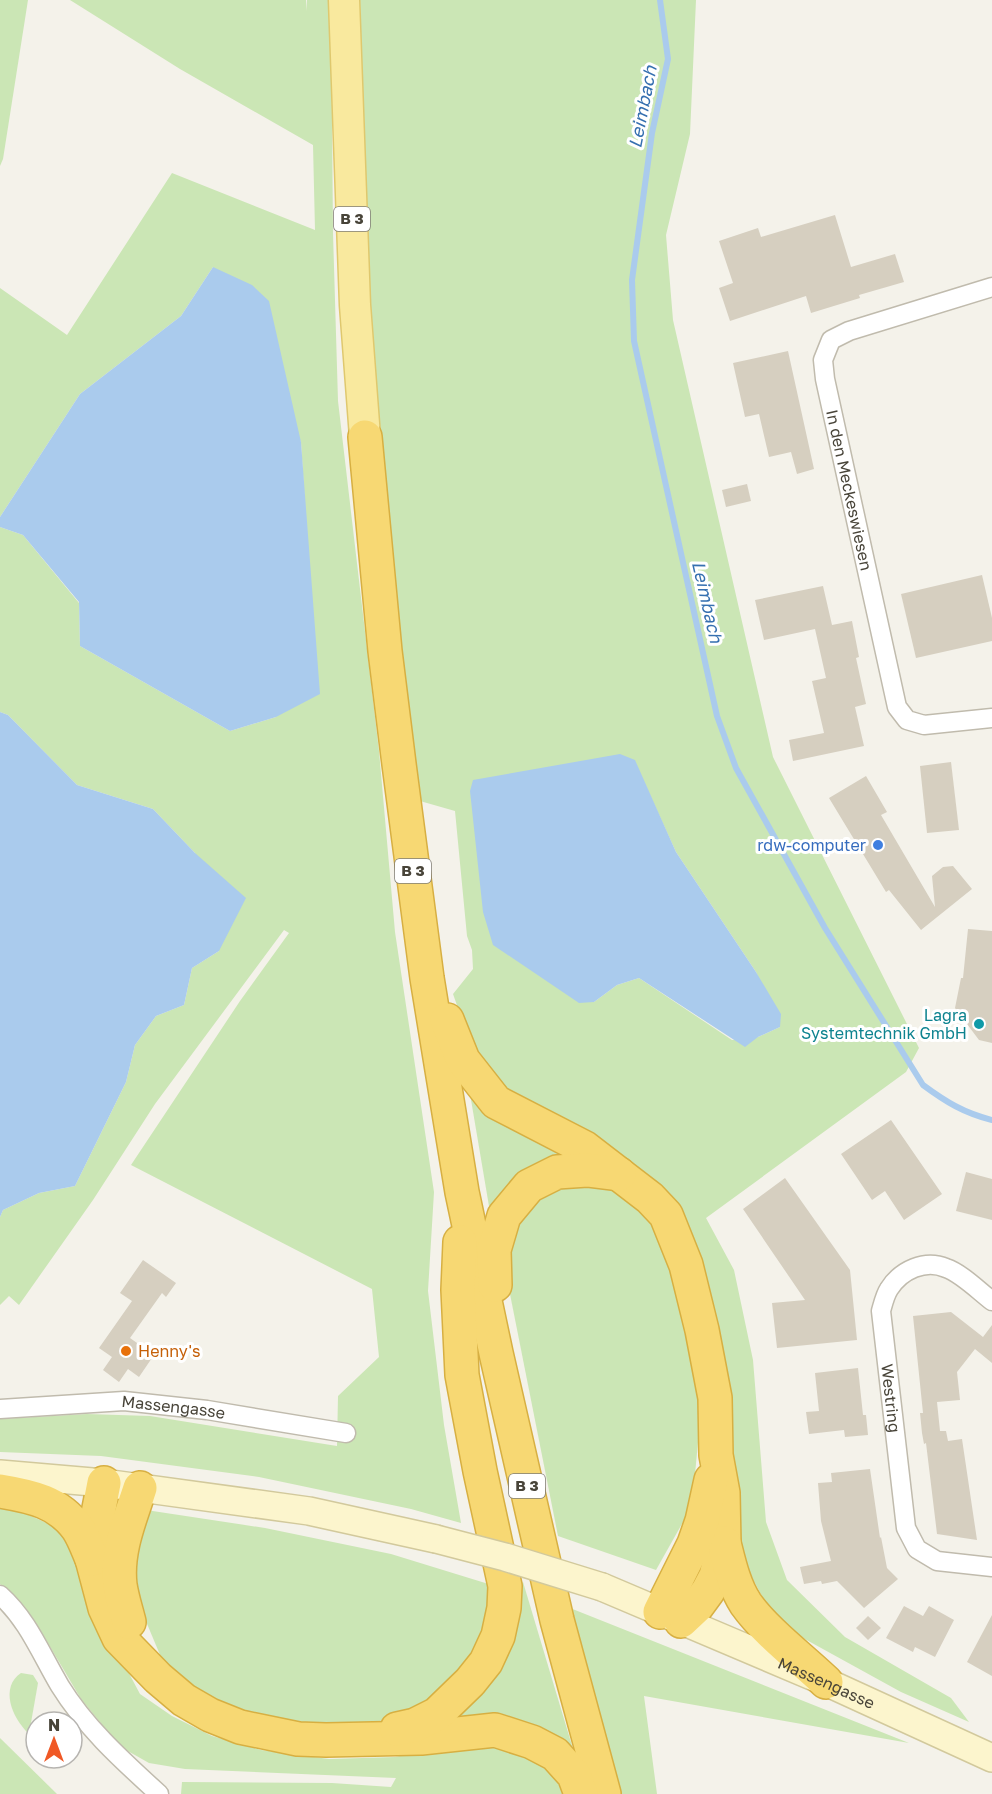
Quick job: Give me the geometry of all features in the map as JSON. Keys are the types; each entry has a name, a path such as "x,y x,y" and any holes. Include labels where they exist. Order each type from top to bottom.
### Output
{"highway":[{"name":"B 3","path":"365,437 385,651 427,978 462,1192 557,1620 604,1794"},
{"path":"427,978 463,1060 496,1102 585,1149 650,1198 666,1215 687,1265 715,1398 716,1455 723,1493 724,1543 729,1564 746,1604 826,1682"},
{"path":"496,1353 494,1250 504,1216 529,1186 557,1172 587,1170 619,1174"},
{"path":"353,1740 416,1725 437,1714 470,1682 486,1662 498,1636 504,1608 505,1586 462,1374 458,1290 462,1192"},
{"path":"671,1616 702,1521 716,1455"},
{"path":"92,1559 94,1533 104,1483"},
{"path":"140,1488 123,1542 119,1563 130,1628 142,1661"},
{"path":"0,1491 33,1497 60,1509 79,1530 92,1559 105,1608 119,1638 158,1678 184,1700 210,1714 240,1727 298,1739 421,1738 495,1730 532,1742 555,1754 574,1774 581,1794"},
{"path":"671,1616 697,1606 708,1591 716,1576 724,1543"}],"main road":[{"name":"B 3","path":"344,0 355,305 365,437"},
{"path":"0,1474 140,1488"},
{"name":"Massengasse","path":"140,1488 309,1511 436,1539 505,1557 602,1587 826,1682 992,1758"}],"street":[{"name":"In den Meckeswiesen","path":"992,287 849,331 831,340 823,360 825,379 897,707 907,720 924,724 992,718"},
{"name":"Westring","path":"992,1301 949,1268 934,1264 920,1266 903,1274 889,1290 881,1311 906,1528 917,1549 937,1561 992,1567"},
{"name":"Massengasse","path":"0,1409 124,1401 207,1410 346,1433"},
{"path":"0,1595 21,1616 61,1687 85,1720 111,1751 159,1794"}],"green space":[{"path":"0,0 28,0 0,166"},
{"path":"70,0 306,0 306,11 307,0 331,0 333,233 338,401 379,751 395,932 434,1192 428,1291 444,1425 461,1523 411,1509 259,1477 101,1456 0,1452 0,1419 87,1414 150,1416 337,1446 338,1396 379,1357 372,1289 131,1165 240,1001 289,933 284,930 155,1104 93,1200 19,1305 9,1296 0,1305 0,1217 3,1210 39,1193 75,1186 126,1082 135,1045 156,1016 184,1005 192,968 219,951 195,853 153,809 77,785 8,715 0,712 0,527 23,535 79,603 80,646 230,731 276,717 307,538 301,442 213,267 181,316 80,394 0,517 0,288 67,335 172,173 315,230 313,145 180,69"},
{"path":"360,0 696,0 690,134 666,235 673,320 773,757 919,1048 906,1072 706,1218 734,1270 753,1360 766,1522 787,1580 845,1637 951,1698 969,1722 901,1692 792,1632 765,1602 739,1553 689,1244 503,1098 475,1056 453,994 473,969 472,950 467,936 455,811 420,801 382,483 365,261","holes":["634,760 676,852 756,972 780,1027 758,1037 732,1040 639,978 617,985 594,1002"]},
{"path":"468,1082 590,1160 491,1218"},
{"path":"553,1186 612,1187 648,1217 679,1280 702,1400 692,1506 656,1570 558,1536 508,1284 506,1251 515,1220"},
{"path":"0,1504 58,1528 81,1563 124,1664 140,1694 172,1716 212,1736 261,1750 329,1759 395,1757 429,1750 455,1748 511,1747 551,1764 570,1794 181,1794 182,1782 332,1783 391,1787 396,1778 185,1769 149,1763 126,1750 81,1699 24,1606 0,1584"},
{"path":"146,1510 265,1528 391,1554 495,1586 489,1623 469,1668 432,1701 372,1724 288,1725 211,1702 163,1662 145,1619 134,1576"},
{"path":"523,1582 576,1759 429,1727 513,1594"},
{"path":"570,1608 909,1743 644,1696 657,1794 619,1794"},
{"path":"21,1673 33,1675 38,1683 33,1710 24,1710 24,1728 17,1719 10,1702 11,1686"},
{"path":"0,1738 24,1762 24,1770 33,1770 57,1794 0,1794"}],"water":[{"path":"213,267 252,285 269,301 301,442 320,694 276,717 230,731 80,646 79,602 23,535 0,527 0,517 80,394 181,316"},
{"path":"0,712 8,715 77,785 153,809 195,853 246,898 219,951 192,968 184,1005 156,1016 135,1045 126,1082 75,1186 39,1193 3,1210 0,1217"},
{"path":"620,754 635,760 676,852 756,972 781,1014 780,1027 758,1037 745,1047 639,978 617,985 594,1002 579,1003 493,945 483,912 470,791 473,780"}],"building":[{"path":"835,215 851,267 895,254 904,282 859,295 860,298 811,313 806,296 730,321 719,288 733,283 719,241 758,228 761,237"},
{"path":"788,351 814,469 797,474 791,452 769,457 759,414 745,417 733,363"},
{"path":"747,484 751,501 726,507 722,490"},
{"path":"982,575 992,618 992,641 916,658 901,594"},
{"path":"823,586 832,625 852,621 859,657 856,658 866,704 855,707 864,746 793,761 789,740 824,733 812,681 826,678 815,629 764,640 755,600"},
{"path":"951,762 959,830 927,833 920,766"},
{"name":"rdw-computer","path":"866,776 887,812 881,815 935,907 932,876 943,867 953,866 972,889 921,930 889,890 886,892 829,798"},
{"path":"968,929 992,931 992,1043 979,1040 955,1008 961,978 963,978"},
{"path":"891,1120 942,1194 904,1220 885,1191 872,1200 841,1154"},
{"path":"966,1172 992,1179 992,1220 956,1211"},
{"path":"785,1178 850,1270 857,1340 777,1348 772,1303 805,1300 743,1209"},
{"path":"143,1260 176,1283 166,1297 162,1293 130,1338 154,1355 139,1377 128,1369 119,1382 103,1370 112,1357 99,1348 132,1301 120,1293"},
{"path":"951,1312 983,1337 992,1325 992,1363 975,1349 957,1372 960,1400 937,1402 940,1431 946,1431 948,1441 962,1439 977,1540 937,1534 926,1443 924,1444 922,1433 920,1413 923,1413 913,1316"},
{"path":"858,1368 863,1415 866,1415 868,1435 845,1437 844,1430 809,1434 806,1412 819,1411 815,1373"},
{"path":"870,1469 880,1538 887,1568 898,1579 864,1608 837,1581 804,1584 800,1567 831,1561 821,1521 818,1483 832,1482 831,1473"},
{"path":"904,1606 923,1616 929,1606 954,1620 935,1657 915,1647 913,1652 886,1638"},
{"path":"992,1615 992,1676 967,1662"},
{"path":"868,1616 881,1628 868,1640 856,1628"}],"waterway":[{"name":"Leimbach","path":"660,0 668,59 652,133 632,280 634,341 717,716 736,768 825,928 923,1085 956,1106 992,1120"}],"place":[{"name":"rdw-computer","path":"878,845"},
{"name":"Lagra Systemtechnik GmbH","path":"979,1024"},
{"name":"Henny's","path":"126,1351"}]}
